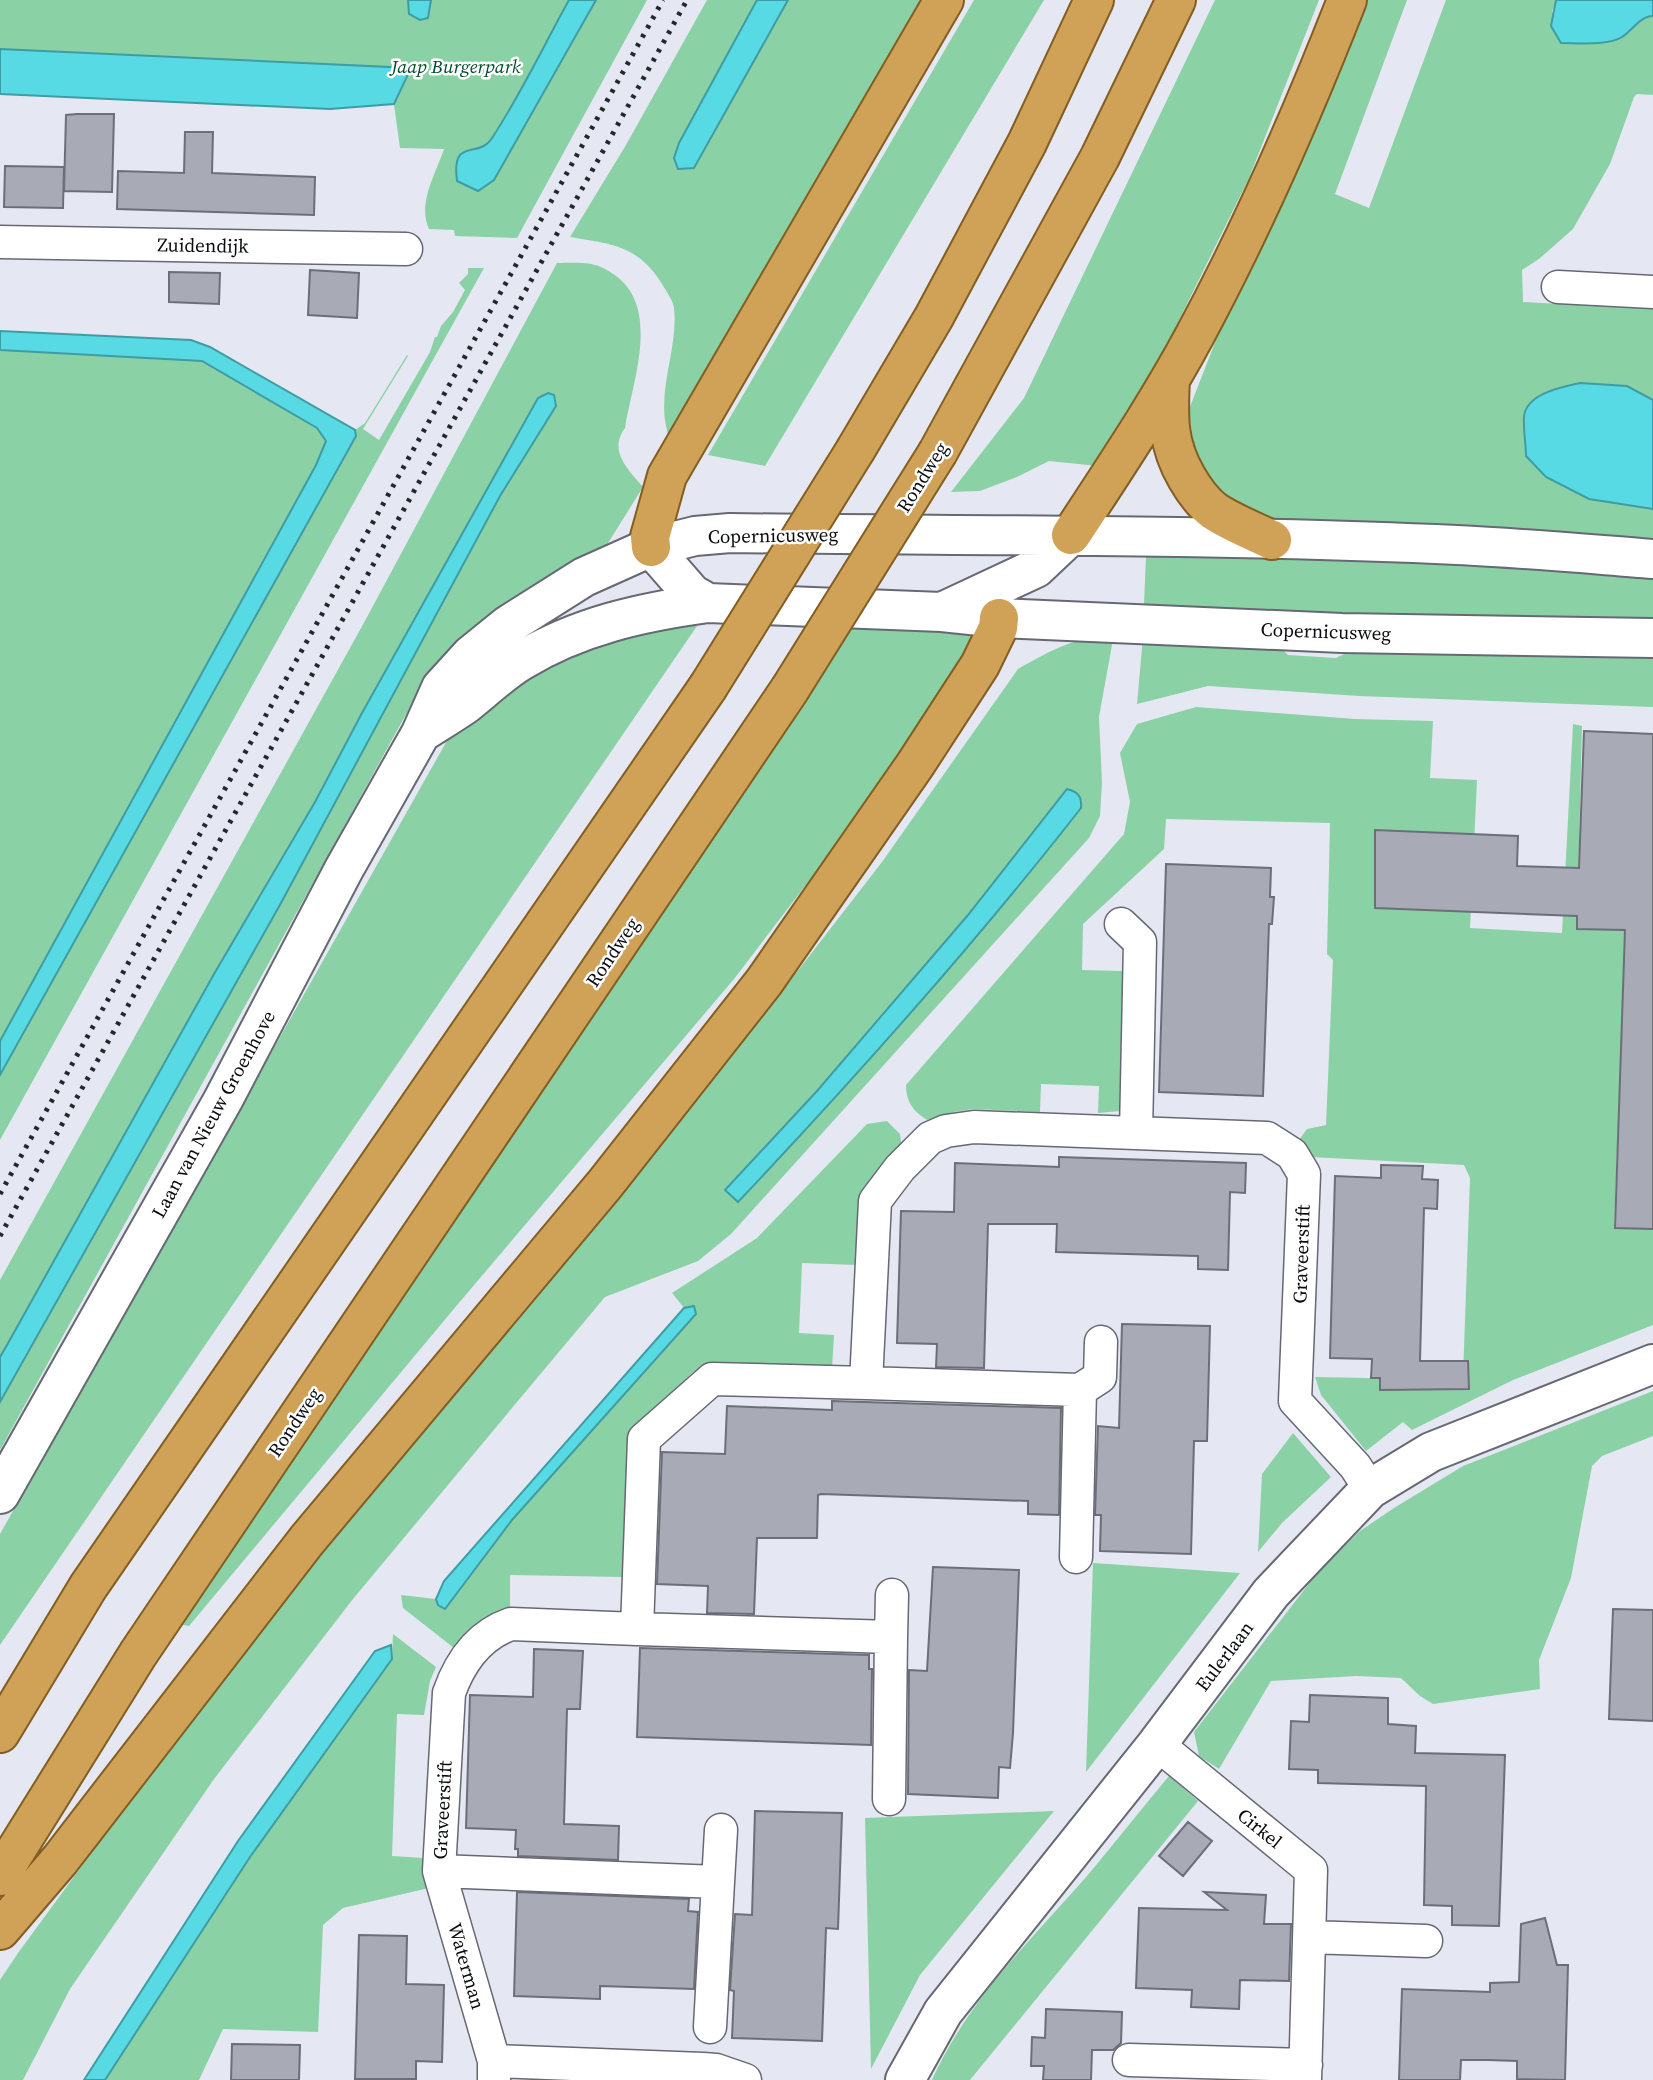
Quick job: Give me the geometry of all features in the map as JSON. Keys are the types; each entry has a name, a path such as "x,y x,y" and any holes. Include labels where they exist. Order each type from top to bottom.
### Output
{"highway":[{"path":"651,547 650,537 667,476 944,0"},
{"path":"0,1733 88,1587 708,687 856,449 933,317 1020,154 1094,0"},
{"name":"Rondweg","path":"0,1876 138,1654 790,689 938,452 1094,169 1176,0"},
{"path":"1071,535 1170,379 1244,240 1311,93 1347,0"},
{"path":"1170,379 1168,420 1174,453 1199,497 1213,510 1272,540"},
{"path":"0,1930 60,1860 307,1540 605,1184 764,982 908,776 974,676 998,628 992,604"}],"street":[{"name":"Zuidendijk","path":"0,242 406,249"},
{"path":"1558,287 1653,292"},
{"name":"Copernicusweg","path":"651,547 695,536 730,533 1071,535 1458,545 1653,559"},
{"name":"Copernicusweg","path":"917,535 961,559 971,569 992,604"},
{"name":"Copernicusweg","path":"992,604 1071,535"},
{"path":"651,547 692,594 708,603"},
{"name":"Laan van Nieuw Groenhove","path":"0,1494 223,1100 344,869 421,733 441,688 471,655 508,625 584,577 651,547"},
{"name":"Copernicusweg","path":"708,603 942,612 992,604 1342,633 1653,638"},
{"name":"Laan van Nieuw Groenhove","path":"421,733 465,705 520,662 549,646 596,626 640,613 708,603"},
{"path":"1121,925 1140,942 1136,1133"},
{"name":"Graveerstift","path":"866,1383 876,1201 900,1168 930,1138 946,1131 974,1127 1268,1138 1292,1154 1304,1174 1295,1401 1355,1466 1370,1489"},
{"path":"638,1629 644,1439 712,1379 1080,1390 1100,1377 1101,1342"},
{"name":"Eulerlaan","path":"905,2080 943,2012 1157,1744 1271,1592 1370,1489 1431,1452 1653,1364"},
{"path":"1076,1557 1080,1390"},
{"path":"889,1800 892,1595"},
{"name":"Graveerstift","path":"718,1882 439,1871 449,1692 457,1669 492,1631 510,1624 891,1637"},
{"name":"Cirkel","path":"1129,2060 1306,2072 1311,1870 1157,1744"},
{"path":"710,2027 721,1830"},
{"name":"Waterman","path":"439,1871 494,2071 703,2069 716,2070 745,2080"},
{"path":"1310,1937 1426,1941"}],"green space":[{"name":"Jaap Burgerpark","path":"0,0 569,0 523,87 492,138 480,148 462,153 458,158 457,181 478,191 494,180 596,0 647,0 517,238 455,236 454,230 429,229 426,199 444,149 400,148 391,83 0,61"},
{"path":"707,0 757,0 679,143 695,168 788,0 924,0 671,442 664,409 675,325 671,299 653,271 633,254 611,245 570,237 626,145"},
{"path":"974,0 1044,0 765,466 708,455"},
{"path":"1215,0 1319,0 1249,178 1183,312 1153,381 1098,466 1049,461 980,491 951,492 1024,398"},
{"path":"1357,0 1407,0 1335,194 1369,208 1446,0 1556,0 1552,12 1620,39 1646,16 1653,16 1653,95 1637,94 1634,97 1610,164 1573,229 1522,270 1523,302 1653,309 1653,400 1627,386 1589,499 1653,509 1653,539 1522,529 1257,520 1212,483 1197,458 1188,412"},
{"path":"557,263 600,266 623,282 635,299 640,319 641,341 625,428 620,436 619,452 643,487 600,556 460,651 415,698 0,1450 0,1402 281,903 500,496 556,407 362,713 315,802 214,974 0,1357 0,1280 366,619"},
{"path":"468,268 484,268 0,1140 0,1075 356,436 355,430 365,423 407,355 363,429 379,440 430,352 441,326 453,312 465,290 459,283 468,274"},
{"path":"0,350 202,361 317,428 326,441 316,465 0,1041"},
{"path":"1149,550 1653,572 1653,627 1146,609 1146,556"},
{"path":"849,624 978,627 970,660 867,805 734,979 189,1626 173,1623"},
{"path":"654,625 697,626 0,1645 0,1534 453,730 528,671"},
{"path":"1114,634 1099,717 1102,782 1100,816 1089,838 731,1234 698,1261 605,1297 353,1599 214,1779 70,1989 23,2080 0,2080 0,1980 294,1577 474,1351 800,968 882,862 1018,669 1064,646 1087,638","holes":["1066,789 1080,795 1081,808 738,1201 726,1189 817,1091 969,915"]},
{"path":"1143,637 1278,645 1288,655 1336,658 1358,647 1653,648 1653,707 1359,696 1208,686 1137,704"},
{"path":"1196,707 1355,719 1433,721 1430,778 1477,780 1470,928 1562,933 1573,724 1582,726 1577,928 1626,930 1614,1227 1653,1229 1653,1325 1513,1380 1412,1430 1403,1422 1366,1451 1321,1395 1315,1377 1463,1377 1470,1178 1464,1165 1311,1157 1299,1140 1307,1129 1326,1125 1333,960 1327,954 1330,823 1166,819 1164,849 1083,924 1082,970 1122,971 1129,978 1121,1111 1098,1113 1099,1086 1041,1084 1040,1112 973,1109 927,1120 911,1106 906,1085 1124,834 1130,802 1120,753 1137,724"},
{"path":"887,1121 900,1134 902,1148 857,1265 802,1263 799,1333 834,1335 832,1368 723,1365 693,1372 662,1402 630,1442 622,1577 510,1575 510,1608 478,1623 454,1648 403,1608 401,1595 436,1599 438,1605 445,1609 512,1520 696,1314 694,1307 684,1308 672,1293 757,1238 867,1124"},
{"path":"1653,1391 1653,1436 1602,1456 1592,1466 1571,1578 1539,1660 1540,1689 1433,1704 1401,1678 1356,1676 1271,1681 1219,1769 1199,1756 1194,1732 1318,1572 1360,1531 1463,1466"},
{"path":"1293,1433 1331,1477 1282,1523 1258,1552 1262,1474"},
{"path":"1093,1563 1240,1573 1086,1772"},
{"path":"393,1634 436,1667 430,1681 424,1715 397,1714 392,1856 424,1858 429,1888 343,1908 323,1925 318,2032 223,2029 199,2080 105,2080 250,1857 392,1659"},
{"path":"1169,1776 1198,1801 970,2080 932,2080 963,2024 982,1997"},
{"path":"1054,1811 920,1975 871,2069 865,1818"}],"water":[{"path":"408,0 431,0 428,18 420,20 409,14"},
{"path":"569,0 596,0 494,180 478,191 457,181 458,158 462,153 480,148 492,138 523,87"},
{"path":"757,0 788,0 694,168 678,169 674,158 679,143"},
{"path":"1556,0 1653,0 1653,16 1644,18 1616,40 1561,43 1551,26"},
{"path":"0,49 411,68 394,104 330,109 0,94"},
{"path":"0,331 191,340 210,347 355,430 356,436 0,1075 0,1041 316,465 326,441 317,428 202,361 0,350"},
{"path":"1580,383 1627,386 1653,400 1653,509 1589,499 1546,477 1526,456 1524,416 1527,408 1547,392"},
{"path":"548,393 554,395 556,406 500,496 281,903 0,1402 0,1357 214,974 315,802 538,398"},
{"path":"1067,789 1078,795 1081,808 999,910 914,1009 738,1202 725,1190 817,1091 968,915"},
{"path":"694,1306 696,1314 512,1520 445,1609 438,1605 436,1599 444,1581 684,1308"},
{"path":"391,1645 392,1659 250,1857 105,2080 84,2080 238,1841 375,1651"}],"building":[{"path":"114,114 112,192 64,191 66,115"},
{"path":"185,132 213,132 212,173 315,177 314,215 117,209 118,171 184,173"},
{"path":"5,166 64,167 63,208 4,207"},
{"path":"310,270 359,273 357,318 308,315"},
{"path":"169,272 220,273 219,304 169,302"},
{"path":"1584,731 1653,734 1653,1229 1615,1228 1625,930 1577,929 1577,916 1375,908 1375,830 1518,836 1517,866 1579,868"},
{"path":"1166,864 1271,868 1270,897 1274,897 1272,924 1269,924 1263,1096 1159,1092"},
{"path":"1059,1157 1246,1163 1245,1193 1230,1192 1228,1270 1198,1269 1198,1256 1056,1252 1057,1224 988,1224 984,1368 936,1367 937,1344 897,1343 901,1211 954,1212 955,1163 1059,1167"},
{"path":"1381,1165 1423,1166 1422,1179 1438,1180 1437,1209 1424,1208 1420,1361 1468,1361 1469,1389 1380,1390 1380,1378 1371,1378 1372,1359 1330,1358 1335,1176 1381,1178"},
{"path":"1122,1324 1210,1326 1207,1441 1194,1441 1191,1554 1100,1551 1101,1515 1095,1515 1098,1426 1119,1428"},
{"path":"832,1401 1061,1408 1059,1515 1028,1514 1028,1501 821,1494 818,1495 817,1538 757,1538 754,1614 707,1613 708,1586 657,1584 662,1452 725,1454 727,1406 832,1410"},
{"path":"933,1567 1019,1570 1010,1768 999,1767 998,1798 908,1794 909,1670 927,1671"},
{"path":"1613,1609 1653,1610 1653,1721 1609,1719"},
{"path":"640,1648 869,1655 869,1669 872,1669 871,1745 637,1737"},
{"path":"534,1649 583,1651 580,1709 567,1709 564,1824 619,1826 618,1860 518,1856 518,1849 515,1849 516,1830 466,1828 470,1695 533,1697"},
{"path":"1310,1695 1388,1698 1388,1724 1416,1726 1415,1753 1505,1755 1499,1926 1452,1925 1452,1906 1424,1905 1426,1786 1318,1783 1318,1770 1289,1769 1291,1721 1309,1722"},
{"path":"755,1811 842,1813 838,1929 826,1928 822,2041 732,2038 734,1991 730,1990 735,1914 752,1915"},
{"path":"1188,1822 1212,1841 1183,1876 1159,1856"},
{"path":"517,1892 689,1899 688,1911 698,1912 694,1989 600,1986 600,1999 514,1996"},
{"path":"1204,1892 1266,1895 1264,1924 1291,1924 1289,1981 1240,1980 1239,2009 1191,2007 1192,1990 1136,1988 1139,1908 1227,1910"},
{"path":"1545,1918 1557,1965 1568,1965 1565,2080 1517,2079 1517,2061 1461,2060 1460,2080 1399,2080 1402,1989 1490,1992 1490,1983 1519,1982 1521,1924"},
{"path":"359,1935 407,1936 406,1984 444,1985 442,2062 416,2061 416,2079 355,2079"},
{"path":"1046,2009 1122,2012 1121,2043 1113,2050 1092,2050 1091,2080 1043,2080 1044,2066 1031,2066 1032,2037 1045,2038"},
{"path":"232,2044 300,2045 299,2080 231,2080"}],"railway":[{"path":"0,1194 663,0"},
{"path":"0,1236 687,0"}]}
